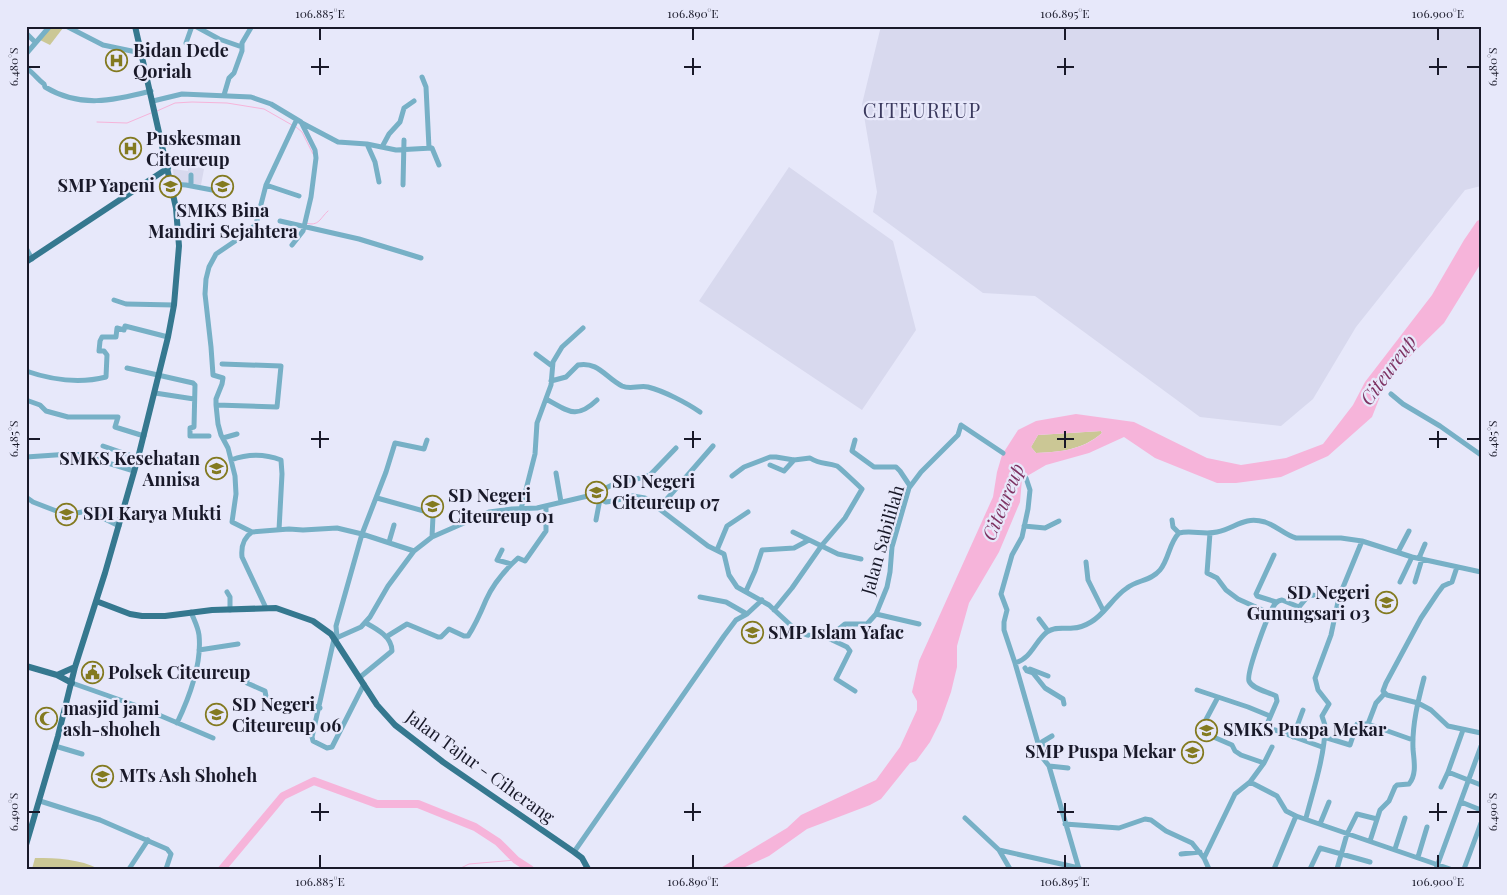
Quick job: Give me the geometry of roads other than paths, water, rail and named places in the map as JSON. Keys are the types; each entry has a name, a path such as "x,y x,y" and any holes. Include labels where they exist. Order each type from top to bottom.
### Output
{"main road":[{"path":"26,844 29,828 40,801 56,746 75,668 138,458 155,393 174,305 179,246 176,208 135,26"},
{"path":"29,261 168,168"},
{"name":"Jalan Tajur - Ciherang","path":"96,601 130,614 142,616 166,616 191,612 266,608 285,610 313,621 335,638 359,678 384,714 412,740 574,852 582,858 588,869"},
{"path":"26,666 57,675 72,683"},
{"path":"57,675 75,668"}],"street":[{"path":"26,54 50,26"},
{"path":"66,26 103,45 141,53"},
{"path":"186,43 194,26 242,47"},
{"path":"224,95 229,78 234,73 244,38 252,26"},
{"path":"26,33 35,42"},
{"path":"26,68 35,74 45,87 60,96 79,100 126,98 151,92"},
{"path":"422,77 426,87 429,148"},
{"path":"153,102 182,94 259,98 271,104 296,123 338,142 367,144 404,150 429,148 433,149 439,165"},
{"path":"382,147 389,134 400,122 404,108 414,101"},
{"path":"296,123 266,185 256,224 246,234 216,254 206,278 206,311 213,375 223,378 216,399 218,424 236,486 232,522 252,532 289,528 303,530 330,528 362,534 414,551"},
{"path":"292,245 302,233 311,197 316,158 315,150 296,123"},
{"path":"403,185 404,140"},
{"path":"367,144 375,162 379,182"},
{"path":"190,186 191,175"},
{"path":"172,184 228,193"},
{"path":"266,185 299,196"},
{"path":"280,221 359,239 421,258"},
{"path":"26,248 29,261"},
{"path":"114,300 126,304 174,305"},
{"path":"26,371 78,381 100,379 106,377 106,355 104,351 99,351 102,337 116,337 117,328 124,330 125,326 168,337"},
{"path":"521,509 535,454 537,423 551,381 552,366 557,353 583,328"},
{"path":"536,354 552,366"},
{"path":"216,405 277,406 281,366 222,364"},
{"path":"551,381 566,377 578,365 596,366 622,386 635,389 648,387 686,402 700,412"},
{"path":"127,368 193,383 195,385 194,427 190,428 190,436 209,436"},
{"path":"155,393 194,399"},
{"path":"1391,394 1403,404 1440,426 1481,455"},
{"path":"546,398 568,410 578,412 588,409 597,400"},
{"path":"27,400 40,405 44,410 68,417 118,417 115,427 144,436"},
{"name":"Jalan Sabililah","path":"828,638 845,624 867,624 876,614 887,586 892,547 910,486 958,434 961,425 1003,454"},
{"path":"223,438 237,434"},
{"path":"364,684 334,744 330,748 321,746 312,739 335,638 336,626 362,534 377,498 395,442 424,449 427,440"},
{"path":"855,440 852,452 874,467 896,468 900,470 910,486"},
{"path":"103,446 138,458"},
{"path":"659,508 713,446"},
{"path":"335,638 358,629 366,622 388,586 414,551 432,537 489,512 546,507 592,495 616,483 650,475 676,448"},
{"path":"26,457 82,455 134,471"},
{"path":"230,460 246,456 281,460 282,491 279,530"},
{"path":"732,476 744,467 770,457 794,460 810,458 817,463 840,467 862,489 845,518 822,545 796,583 774,610"},
{"path":"770,465 784,471 794,460"},
{"path":"556,473 560,502"},
{"path":"1026,478 1031,496 1022,537 1012,555 1001,594 1007,610 1004,630 1042,757 1048,764 1068,768"},
{"path":"592,495 606,502 613,502 626,496 638,496 659,508 702,542 724,554 729,575 737,587 762,600 797,631 807,636 828,638 847,647 850,651 836,679 855,692"},
{"path":"26,497 32,502 59,512 69,514 90,511 119,526"},
{"path":"377,498 431,513 433,516 432,537"},
{"path":"596,520 600,499"},
{"path":"386,638 406,624 438,637 441,637 449,628 467,636 483,609 487,598 511,564 518,557 525,561 545,535 547,528 546,507"},
{"path":"717,550 727,526 748,512"},
{"path":"1172,520 1172,526 1178,533 1210,533 1218,532 1244,521 1267,522 1290,537 1341,538 1362,542 1420,559 1481,572"},
{"path":"1024,526 1046,528 1059,521"},
{"path":"389,542 394,525"},
{"path":"1398,552 1410,531"},
{"path":"252,532 244,540 241,550 242,556 266,608"},
{"path":"793,532 838,554 858,557 861,560"},
{"path":"1015,663 1028,656 1048,631 1056,628 1078,628 1094,620 1128,587 1146,580 1158,572 1164,564 1174,538 1178,533"},
{"path":"1210,533 1208,573 1220,580 1233,596 1248,605 1269,613"},
{"path":"746,591 762,550 794,548 809,540"},
{"path":"1306,818 1324,737 1325,725 1322,716 1329,702 1318,690 1315,678 1316,672 1325,655 1339,597 1362,542"},
{"path":"1415,582 1425,544"},
{"path":"502,550 497,560 511,564"},
{"path":"1274,555 1256,594 1276,602 1284,601 1300,607 1309,595 1339,597"},
{"path":"1400,582 1412,557"},
{"path":"1086,562 1088,580 1103,610"},
{"path":"1368,724 1376,704 1385,693 1386,683 1422,618 1442,586 1452,582 1458,567"},
{"path":"227,592 230,597 230,610"},
{"path":"700,597 726,602 747,614"},
{"path":"574,852 719,642 736,620 747,614 762,600"},
{"path":"1276,602 1269,613 1248,678 1253,686 1276,696 1277,701 1267,724 1270,728 1322,747"},
{"path":"176,722 190,695 199,650 198,632 191,612"},
{"path":"176,722 187,694 197,652 196,631 191,612"},
{"path":"876,614 919,624"},
{"path":"1039,619 1048,631"},
{"path":"359,678 392,651 393,648 380,630 366,622"},
{"path":"199,650 238,644"},
{"path":"1017,670 1025,668 1048,676"},
{"path":"1025,668 1026,672 1034,674 1045,688 1063,699 1064,704"},
{"path":"247,672 247,683 265,691 268,708 285,710 303,703 320,708"},
{"path":"1370,840 1380,810 1389,801 1395,786 1409,784 1413,778 1415,765 1413,730 1424,678"},
{"path":"72,683 213,738"},
{"path":"1197,690 1248,706 1270,716"},
{"path":"1385,693 1418,703 1431,710 1448,726 1481,734"},
{"path":"1218,698 1201,729 1202,732 1232,746 1241,755 1264,763"},
{"path":"1293,736 1302,710"},
{"path":"1324,737 1350,745 1357,724 1368,724 1413,740"},
{"path":"1441,787 1464,730"},
{"path":"1052,736 1042,743 1079,868"},
{"path":"56,746 82,754"},
{"path":"1437,867 1481,746"},
{"path":"1204,858 1235,794 1250,782 1264,763 1272,747"},
{"path":"1448,772 1481,785"},
{"path":"1250,782 1277,796 1286,811 1296,816 1418,857 1437,867 1450,869"},
{"path":"40,801 100,820 167,849 171,854 166,869"},
{"path":"1320,824 1329,802"},
{"path":"1461,802 1481,810"},
{"path":"1337,869 1348,834 1357,814 1377,818"},
{"path":"1274,869 1296,816"},
{"path":"965,818 999,850 1010,869"},
{"path":"1395,849 1405,818"},
{"path":"1065,824 1118,828 1148,819 1166,831 1192,843 1204,858 1209,869"},
{"path":"1464,869 1481,822"},
{"path":"1418,857 1427,827"},
{"path":"129,869 148,840"},
{"path":"1310,869 1320,848 1370,862"},
{"path":"999,850 1079,868"},
{"path":"1181,854 1200,852"}],"water":[{"path":"1481,219 1481,263 1444,323 1387,379 1372,417 1328,456 1281,477 1236,483 1217,483 1155,458 1124,437 1089,453 1046,465 1022,479 1020,502 999,552 969,603 957,646 957,667 941,720 930,742 916,761 910,763 881,799 807,829 769,856 741,869 719,869 787,828 801,815 876,780 900,747 917,710 917,701 912,692 919,661 993,497 1002,455 1018,430 1036,421 1076,414 1134,422 1207,458 1241,465 1286,458 1323,444 1353,405 1365,382 1432,295 1477,221","holes":["1101,431 1102,433 1079,447 1063,451 1036,453 1031,447 1038,435"]}],"waterway":[{"path":"157,111 175,103 227,103 264,109 292,125"},
{"path":"97,122 127,123 151,113"},
{"path":"296,127 302,132 313,154"},
{"path":"306,223 317,223 328,211"},
{"name":"Citeureup","path":"222,869 283,796 314,781 377,804 418,804 475,827 498,842 516,860 530,869"},
{"path":"459,869 469,864 516,860"}],"place":[{"name":"Bidan Dede Qoriah","path":"117,61"},
{"name":"Puskesman Citeureup","path":"130,149"},
{"name":"SMP Yapeni","path":"171,186"},
{"name":"SMKS Bina Mandiri Sejahtera","path":"223,186"},
{"name":"SMKS Kesehatan Annisa","path":"216,469"},
{"name":"SD Negeri Citeureup 07","path":"596,492"},
{"name":"SD Negeri Citeureup 01","path":"432,506"},
{"name":"SDI Karya Mukti","path":"67,514"},
{"name":"SD Negeri Gunungsari 03","path":"1386,603"},
{"name":"SMP Islam Yafac","path":"752,633"},
{"name":"Polsek Citeureup","path":"92,673"},
{"name":"SD Negeri Citeureup 06","path":"216,715"},
{"name":"masjid jami ash-shoheh","path":"47,719"},
{"name":"SMKS Puspa Mekar","path":"1207,730"},
{"name":"SMP Puspa Mekar","path":"1192,752"},
{"name":"MTs Ash Shoheh","path":"103,776"}],"district":[{"name":"CITEUREUP","path":"922,111"}]}
